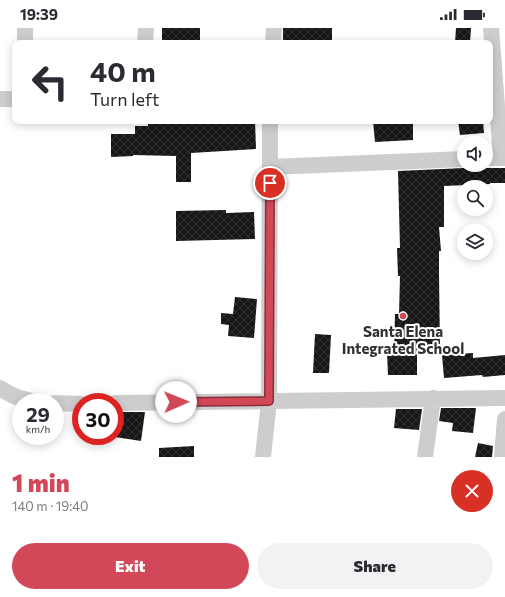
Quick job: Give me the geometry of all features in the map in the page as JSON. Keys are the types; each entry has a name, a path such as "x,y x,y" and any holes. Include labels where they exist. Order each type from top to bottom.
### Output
{"street":[{"path":"25,28 25,40"},
{"path":"146,28 146,40"},
{"path":"273,40 274,28"},
{"path":"491,28 492,40"},
{"path":"493,71 497,158"},
{"path":"0,99 12,98"},
{"path":"263,457 269,401 270,124"},
{"path":"271,167 457,159"},
{"path":"0,388 12,395"},
{"path":"425,457 433,398"},
{"path":"124,403 505,398"},
{"path":"502,457 505,419"}],"building":[{"path":"162,28 200,28 200,40 162,40"},
{"path":"283,28 332,28 332,40 283,40"},
{"path":"456,28 471,28 470,40 455,40"},
{"path":"148,124 255,124 256,149 191,153 191,182 176,182 176,156 133,155 111,157 111,134 135,134 135,126 148,126"},
{"path":"373,124 413,124 413,140 375,142"},
{"path":"458,124 483,124 484,133 460,135"},
{"path":"457,168 457,172 493,172 493,168 505,168 505,183 493,183 493,180 457,180 457,185 444,186 444,227 439,227 441,251 439,251 440,350 417,352 417,375 388,375 387,353 394,352 395,314 399,314 400,276 398,276 397,248 400,248 398,171"},
{"path":"226,210 226,213 254,212 255,239 176,241 176,211"},
{"path":"235,297 257,299 254,338 228,336 229,325 221,324 221,313 233,314"},
{"path":"315,334 331,335 329,373 313,373"},
{"path":"473,353 473,358 505,355 505,375 444,378 442,355"},
{"path":"441,408 476,408 473,433 452,431 453,423 439,421"},
{"path":"396,409 422,409 419,430 394,428"},
{"path":"124,412 145,412 141,441 124,438"},
{"path":"478,443 493,446 492,457 475,457"},
{"path":"194,446 194,457 159,457 159,448"}],"place":[{"name":"Santa Elena Integrated School","path":"403,316"}],"route":[{"path":"176,402 269,401 270,183"}]}
